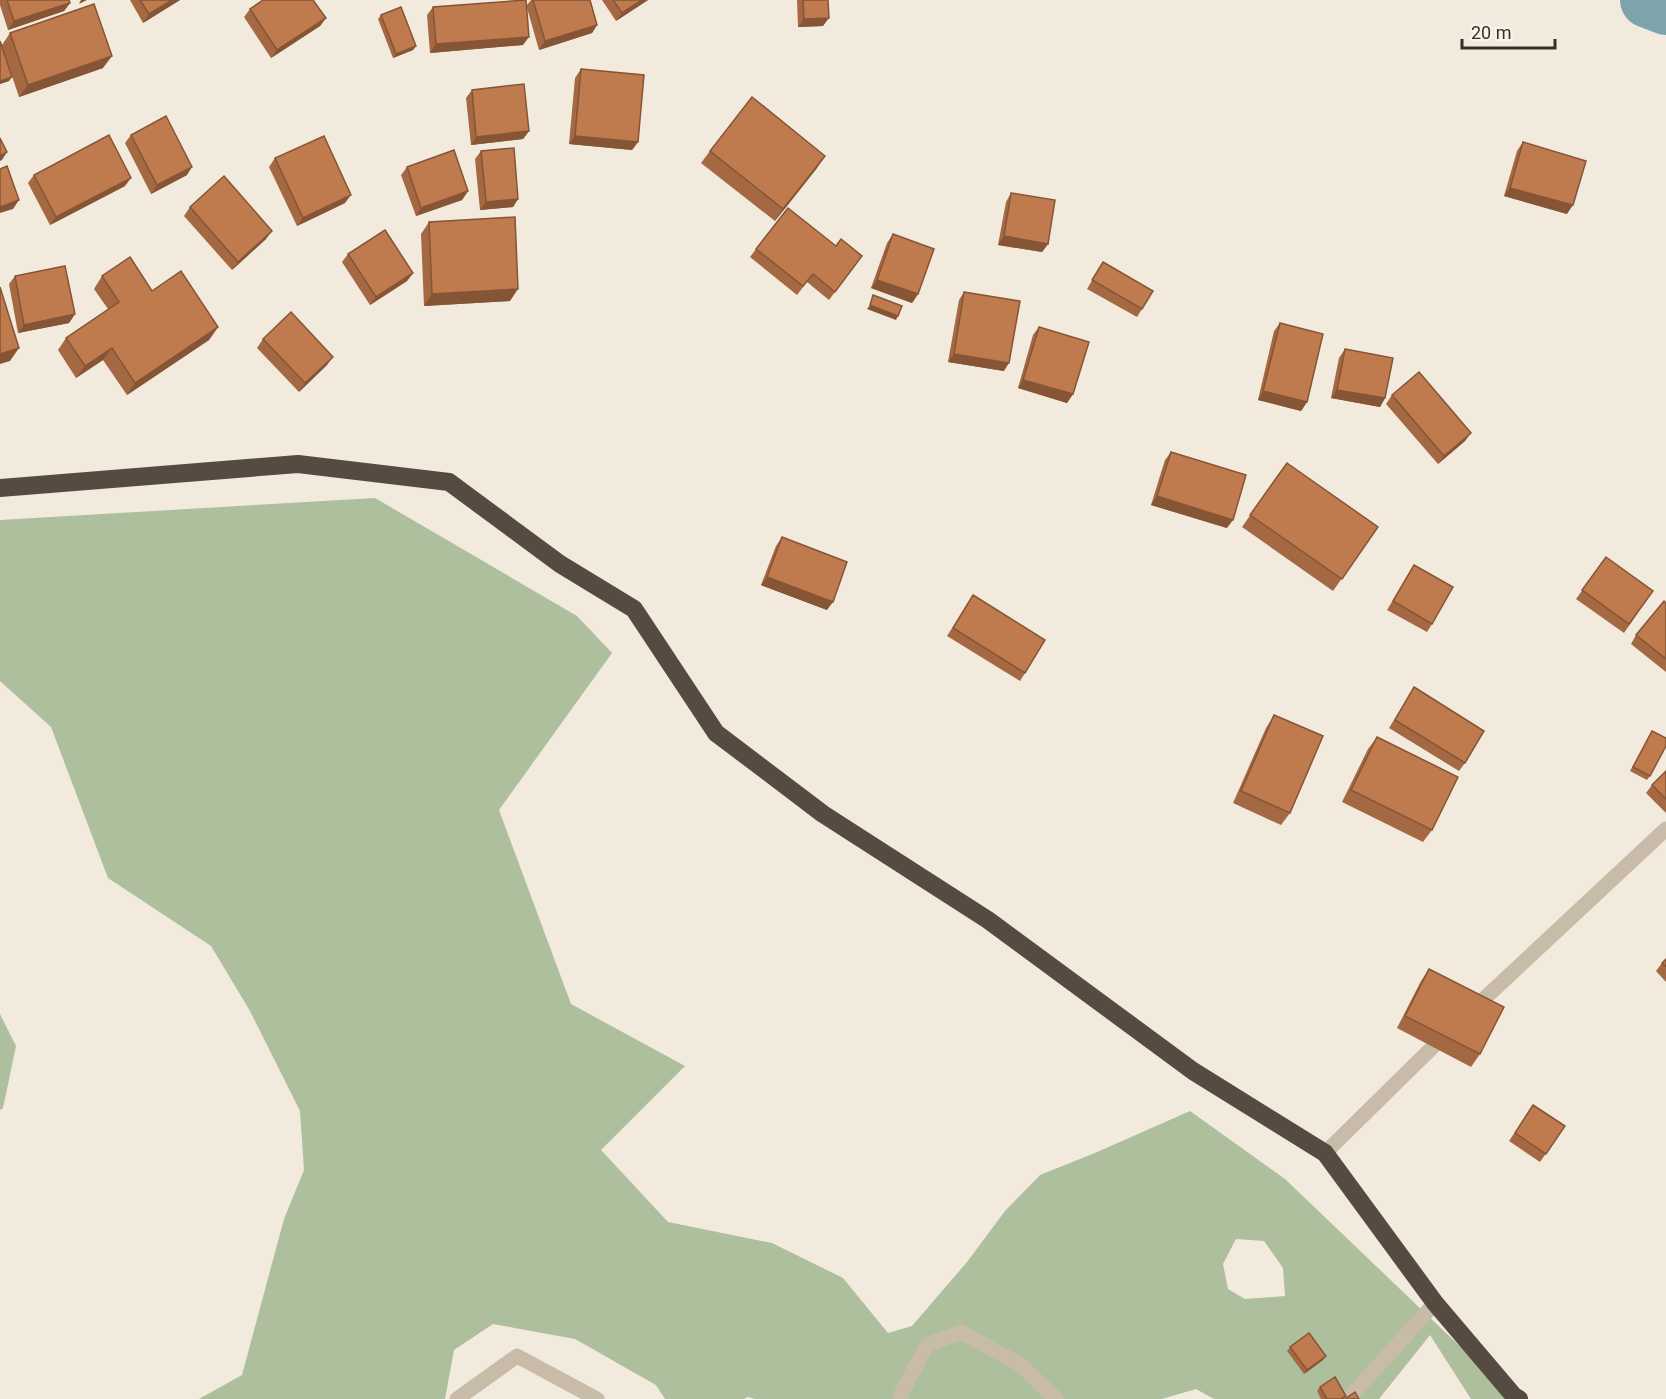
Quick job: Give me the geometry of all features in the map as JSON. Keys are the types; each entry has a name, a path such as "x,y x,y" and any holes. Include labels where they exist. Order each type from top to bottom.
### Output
{"highway":[{"path":"0,488 298,464 449,482 560,564 634,609 716,734 823,814 988,920 1193,1071 1325,1153 1435,1303 1519,1399"}],"street":[{"path":"1325,1153 1450,1031 1666,829"},
{"path":"1348,1399 1435,1303"},
{"path":"900,1399 927,1345 961,1332 1021,1365 1056,1399"},
{"path":"457,1399 517,1356 597,1399"}],"green space":[{"path":"375,498 577,616 612,653 499,810 571,1004 685,1066 601,1150 668,1222 772,1243 843,1278 888,1333 912,1326 967,1262 1005,1211 1040,1175 1190,1111 1285,1179 1515,1399 1471,1399 1430,1335 1379,1399 1214,1399 1196,1389 1162,1399 755,1399 748,1397 744,1399 665,1399 656,1385 575,1339 493,1324 454,1350 445,1399 199,1399 242,1375 284,1219 304,1170 300,1111 250,1011 211,946 108,878 51,727 0,681 0,520","holes":["1236,1239 1264,1241 1283,1268 1285,1296 1245,1299 1228,1289 1223,1264"]},
{"path":"0,1014 16,1046 3,1108 0,1110"}],"building":[{"path":"7,0 69,0 70,3 14,21"},
{"path":"140,0 172,0 149,14"},
{"path":"263,0 313,0 326,18 277,50 250,9"},
{"path":"526,0 529,37 436,44 433,7"},
{"path":"533,0 590,0 597,25 545,41"},
{"path":"613,0 642,0 622,13"},
{"path":"803,0 828,0 829,18 804,19"},
{"path":"94,4 112,56 28,85 10,33"},
{"path":"401,7 416,46 396,54 381,15"},
{"path":"0,41 12,77 0,81"},
{"path":"581,69 644,75 638,142 575,136"},
{"path":"524,84 529,131 476,137 472,90"},
{"path":"752,97 825,156 783,209 710,151"},
{"path":"166,116 192,167 157,185 131,135"},
{"path":"109,135 131,178 56,217 34,175"},
{"path":"324,136 351,195 303,218 275,158"},
{"path":"0,138 7,152 0,156"},
{"path":"1523,142 1586,161 1573,205 1510,188"},
{"path":"514,148 518,199 486,202 481,151"},
{"path":"454,150 468,191 421,208 407,167"},
{"path":"7,166 19,200 0,207 0,169"},
{"path":"224,176 272,231 238,262 190,207"},
{"path":"1011,193 1055,200 1048,244 1004,236"},
{"path":"788,208 836,246 841,239 862,256 835,292 813,274 803,286 756,249"},
{"path":"515,217 518,289 432,294 429,222"},
{"path":"385,230 413,273 376,297 348,254"},
{"path":"893,234 934,249 918,294 877,280"},
{"path":"130,257 152,291 181,271 218,327 135,383 112,348 85,366 66,338 119,302 102,276"},
{"path":"1103,262 1153,291 1142,309 1092,280"},
{"path":"65,266 75,314 24,325 15,276"},
{"path":"0,287 19,348 0,354"},
{"path":"964,292 1020,301 1009,363 954,354"},
{"path":"873,295 902,306 898,316 870,305"},
{"path":"291,312 333,357 305,383 263,339"},
{"path":"1280,323 1323,334 1307,402 1263,391"},
{"path":"1039,327 1089,342 1073,394 1023,380"},
{"path":"1345,349 1393,358 1385,398 1337,390"},
{"path":"1419,372 1471,433 1444,456 1392,395"},
{"path":"1171,452 1246,475 1233,520 1157,496"},
{"path":"1287,463 1378,527 1342,579 1250,515"},
{"path":"782,537 847,562 833,602 767,577"},
{"path":"1606,557 1653,591 1629,624 1582,590"},
{"path":"1414,565 1453,587 1432,624 1393,601"},
{"path":"973,595 1045,640 1025,673 953,628"},
{"path":"1664,601 1666,603 1666,659 1636,635"},
{"path":"1414,687 1484,731 1465,763 1395,720"},
{"path":"1274,715 1323,736 1290,813 1241,791"},
{"path":"1652,731 1666,738 1666,746 1650,776 1633,767"},
{"path":"1377,737 1458,777 1432,830 1351,790"},
{"path":"1666,771 1666,799 1652,785"},
{"path":"1429,969 1504,1007 1480,1054 1405,1016"},
{"path":"1533,1105 1565,1126 1546,1154 1515,1133"},
{"path":"1309,1333 1326,1356 1307,1370 1290,1347"},
{"path":"1335,1377 1346,1396 1341,1399 1327,1399 1320,1387"},
{"path":"1355,1392 1359,1399 1345,1399"}],"waterway":[{"path":"1648,0 1666,7"}]}
